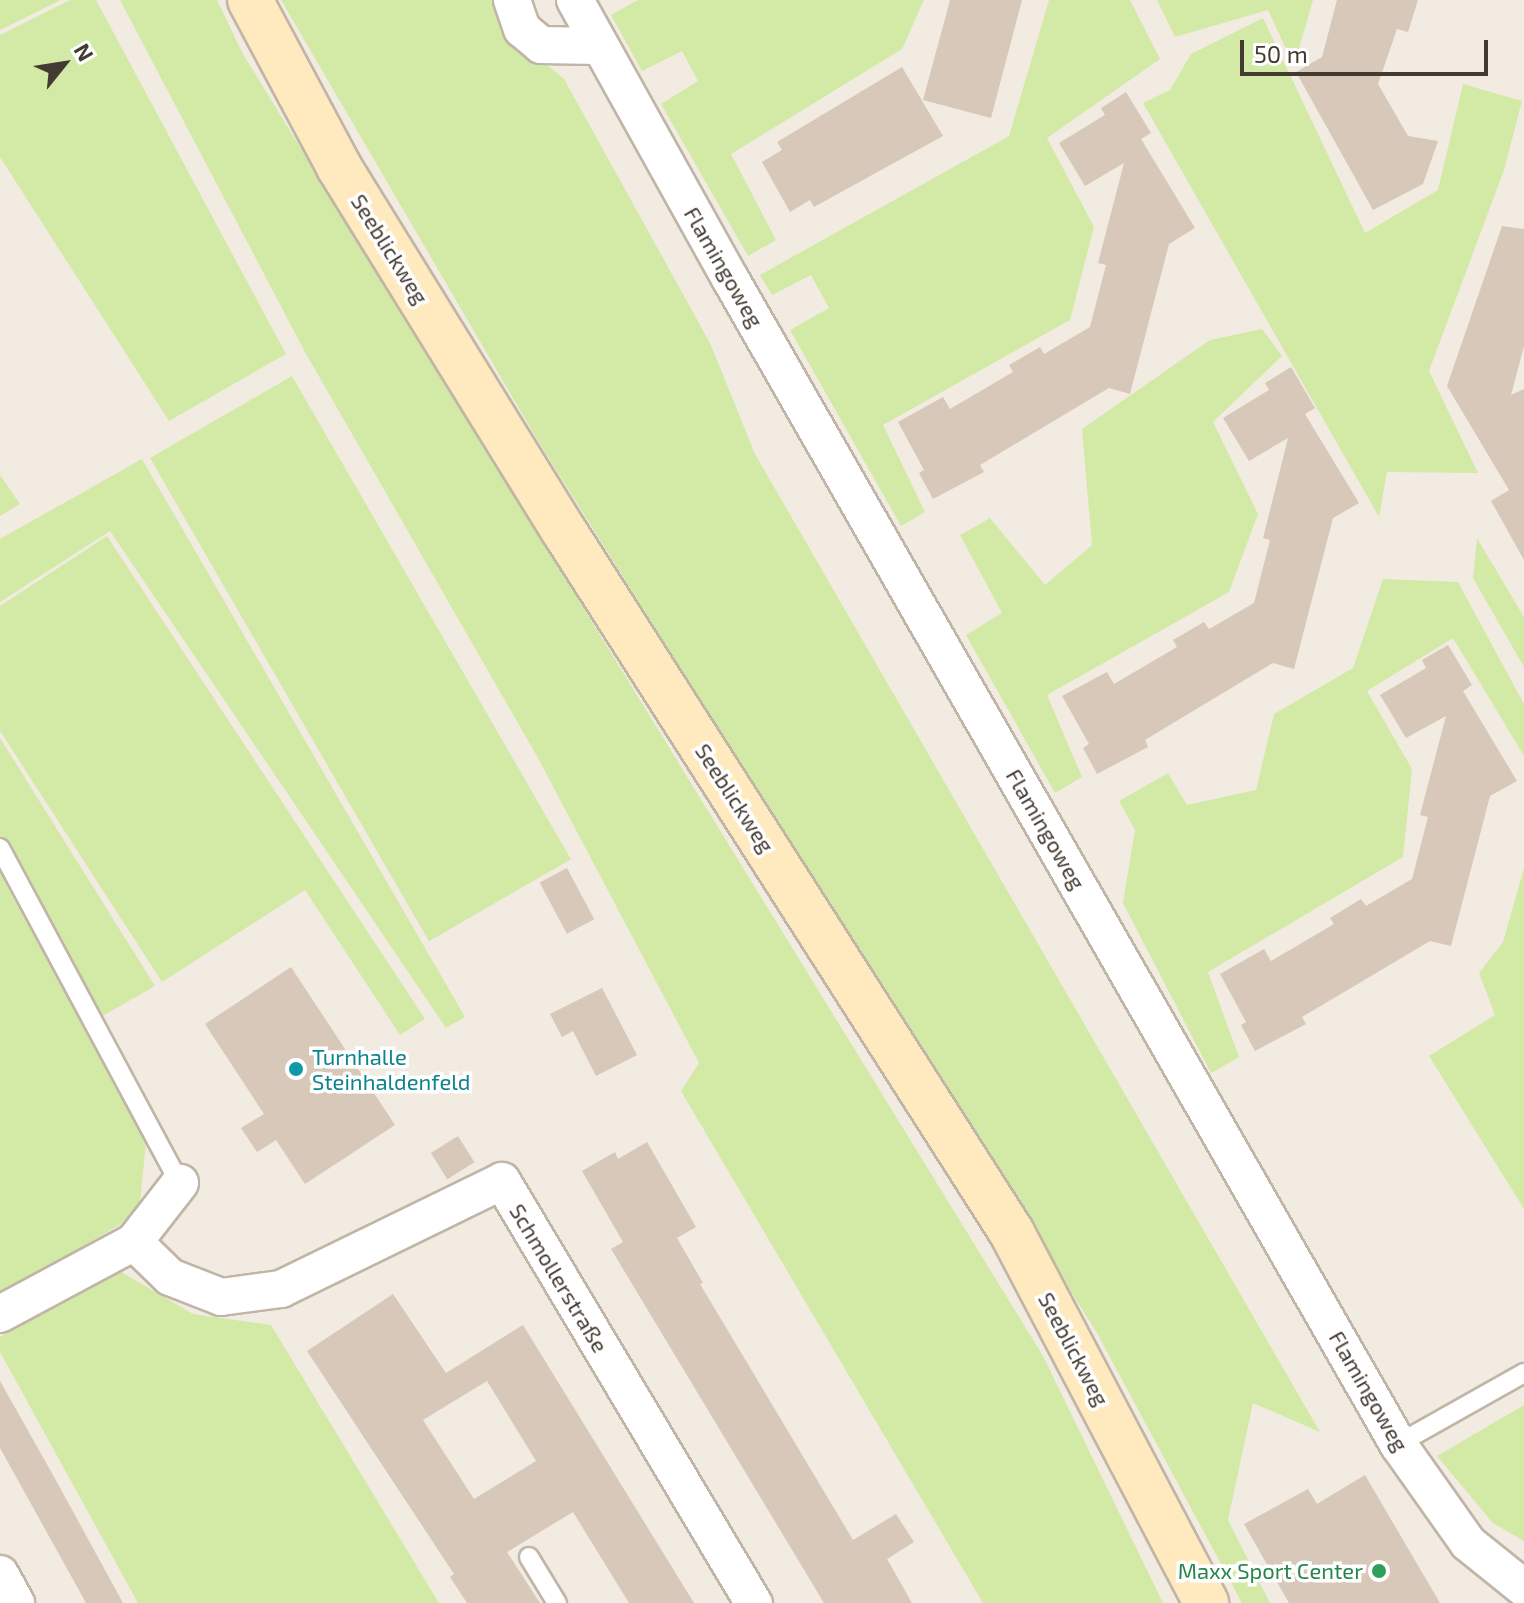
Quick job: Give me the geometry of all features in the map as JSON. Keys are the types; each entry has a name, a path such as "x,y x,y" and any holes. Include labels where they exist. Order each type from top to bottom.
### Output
{"main road":[{"name":"Seeblickweg","path":"250,0 339,167 547,504 1012,1233 1206,1603"}],"street":[{"path":"512,0 522,29 541,45 598,46"},
{"name":"Flamingoweg","path":"575,0 598,46 1398,1444 1468,1543 1524,1588"},
{"name":"Schmollerstraße","path":"134,1242 170,1277 221,1297 281,1289 502,1181 754,1603"},
{"path":"0,1314 134,1242 180,1183"},
{"path":"0,1574 16,1603"}],"lane":[{"path":"0,848 180,1183"},
{"path":"1398,1444 1524,1373"},
{"path":"529,1557 557,1603"}],"green space":[{"path":"0,0 61,0 0,30"},
{"path":"70,0 96,0 286,354 169,421 0,157 0,35"},
{"path":"120,0 217,0 243,54 1043,1356 1163,1603 983,1603 681,1091 699,1063 538,758 305,352"},
{"path":"281,0 499,0 499,25 564,79 710,343 755,454 1320,1432 1253,1403 1228,1520 1270,1603 1242,1603 1097,1333 538,441"},
{"path":"638,0 924,0 902,49 731,154 776,240 748,256 661,104 698,81 682,51 642,71 611,15"},
{"path":"1049,0 1130,0 1160,59 1047,138 1094,227 1070,320 883,425 925,512 901,526 790,330 829,308 811,275 772,295 760,275 1009,136"},
{"path":"1157,0 1313,0 1294,66 1268,10 1175,37"},
{"path":"1263,18 1365,233 1438,190 1463,84 1522,101 1504,170 1429,371 1478,473 1387,472 1379,517 1143,103 1170,90 1191,54"},
{"path":"1262,329 1282,356 1213,422 1258,514 1229,592 1047,695 1082,777 1055,793 966,635 1002,613 960,535 990,518 1045,585 1092,545 1082,429 1210,340"},
{"path":"292,376 571,859 429,941 150,458"},
{"path":"142,459 465,1017 446,1028 110,531 0,602 0,539"},
{"path":"0,475 20,504 0,516"},
{"path":"107,536 425,1019 400,1035 305,890 162,982 0,731 0,606"},
{"path":"1477,538 1524,617 1524,667 1473,578"},
{"path":"1383,579 1458,582 1524,704 1524,756 1453,638 1367,691 1412,769 1403,857 1208,972 1239,1057 1211,1073 1123,903 1135,830 1119,801 1168,773 1187,805 1256,790 1274,714 1353,668"},
{"path":"0,738 155,986 97,1019 0,837"},
{"path":"1524,868 1524,1209 1429,1056 1495,1015 1479,973 1503,942"},
{"path":"0,873 146,1143 139,1213 0,1296"},
{"path":"118,1270 193,1314 271,1325 439,1603 138,1603 0,1352 0,1337"},
{"path":"1524,1405 1524,1541 1493,1523 1437,1456"}],"building":[{"path":"950,0 1022,0 991,118 923,100"},
{"path":"1337,0 1418,0 1408,32 1397,29 1378,84 1408,136 1438,141 1423,184 1373,210 1296,72 1322,57"},
{"path":"902,67 943,136 814,207 810,200 790,212 762,162 782,150 777,142"},
{"path":"1126,92 1151,133 1141,139 1195,228 1169,244 1130,394 1109,388 980,465 984,472 933,499 919,473 924,470 898,422 943,397 950,409 1013,372 1009,365 1040,347 1044,354 1090,327 1106,265 1098,263 1124,163 1085,186 1059,143 1105,115 1101,108"},
{"path":"1502,226 1524,229 1524,346 1511,395 1524,389 1524,560 1491,501 1509,490 1447,386"},
{"path":"1291,367 1315,408 1305,414 1359,503 1333,518 1294,669 1273,663 1145,740 1148,747 1097,774 1083,748 1089,744 1062,696 1107,672 1114,684 1177,647 1173,640 1204,622 1209,629 1254,603 1270,540 1263,538 1288,438 1249,461 1223,418 1269,390 1265,383"},
{"path":"1448,645 1472,685 1463,691 1517,781 1490,796 1451,946 1430,941 1302,1017 1306,1024 1255,1051 1241,1025 1246,1022 1220,974 1264,949 1271,961 1334,924 1330,918 1361,899 1366,906 1412,879 1428,817 1420,815 1446,716 1406,738 1380,695 1426,668 1422,660"},
{"path":"567,868 594,919 567,934 540,883"},
{"name":"Turnhalle Steinhaldenfeld","path":"291,967 395,1125 305,1184 276,1140 257,1152 241,1128 264,1114 205,1024"},
{"path":"602,988 637,1055 596,1076 573,1031 562,1037 550,1014"},
{"path":"458,1136 474,1162 447,1179 431,1153"},
{"path":"647,1142 696,1227 677,1238 703,1283 700,1284 853,1540 896,1514 914,1542 887,1559 912,1603 824,1603 611,1249 623,1242 582,1171 615,1152 618,1159"},
{"path":"393,1294 446,1373 523,1325 694,1603 629,1603 573,1512 507,1552 540,1603 467,1603 450,1577 454,1574 307,1351","holes":["487,1381 536,1461 474,1499 423,1420"]},
{"path":"0,1381 123,1603 86,1603 0,1448"},
{"path":"1365,1475 1440,1603 1289,1603 1244,1524 1308,1489 1317,1504"}],"place":[{"name":"Turnhalle Steinhaldenfeld","path":"296,1069"},
{"name":"Maxx Sport Center","path":"1379,1571"}]}
